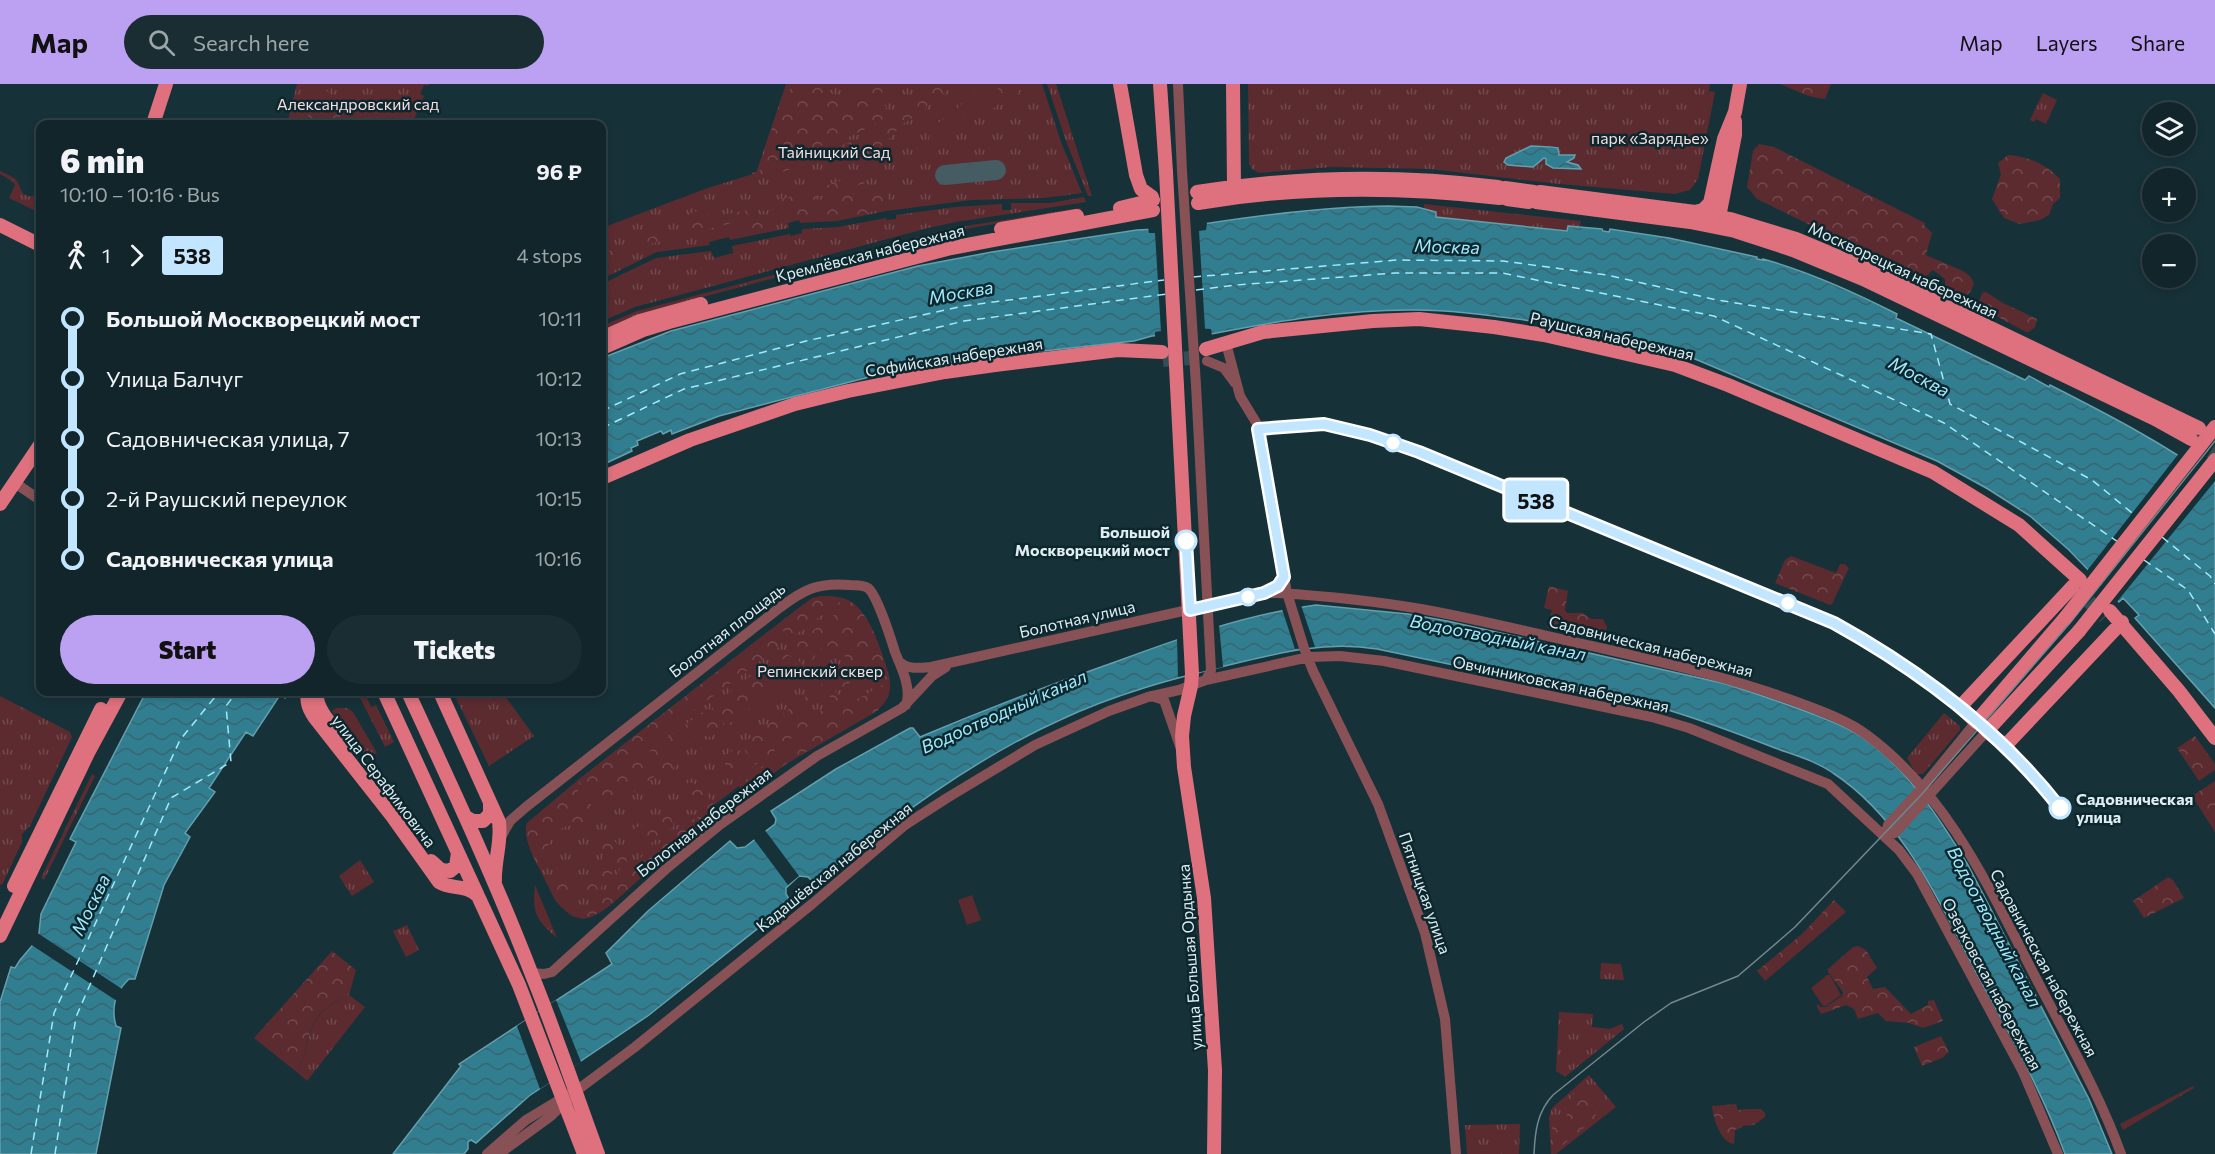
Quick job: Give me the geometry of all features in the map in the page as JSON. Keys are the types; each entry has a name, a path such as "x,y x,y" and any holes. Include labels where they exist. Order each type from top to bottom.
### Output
{"main road":[{"path":"154,120 166,84"},
{"path":"1120,84 1136,175 1141,189 1153,202"},
{"name":"улица Большая Ордынка","path":"1160,84 1190,610 1192,680 1184,716 1183,758 1204,898 1215,1070 1214,1154"},
{"path":"1233,84 1233,190"},
{"path":"1735,231 1721,225 1719,217 1735,135 1735,112 1740,84"},
{"path":"1695,212 1706,209 1710,203 1724,139 1735,112"},
{"name":"Москворецкая набережная","path":"1233,190 1217,200 1197,198 1233,190 1364,188 1503,193 1695,212 1719,217 1788,236 1868,269 2195,433 2155,419 1863,279 1793,250 1735,231 1535,197"},
{"name":"Кремлёвская набережная","path":"606,336 640,321 676,310 949,239 1153,202"},
{"name":"Кремлёвская набережная","path":"606,346 643,330 669,322 951,248 1153,202"},
{"path":"0,225 36,243"},
{"name":"Раушская набережная","path":"1228,347 1255,340 1371,328 1419,327 1543,343 1673,371 1865,448 1931,479 2012,529 2076,585 1960,707"},
{"path":"1206,356 1228,347"},
{"name":"Софийская набережная","path":"606,476 683,443 814,399 945,372 1118,350 1162,356"},
{"path":"1960,707 1976,722 2065,618 2215,427"},
{"path":"0,504 36,451"},
{"path":"2119,625 2005,746 1987,731 2079,631 2215,460"},
{"path":"2108,614 2179,691 2215,738"},
{"path":"0,915 64,782 109,696"},
{"path":"0,936 88,753 119,696"},
{"name":"улица Серафимовича","path":"312,696 309,709 315,718 392,816 439,882 450,887 468,888 479,897"},
{"name":"улица Серафимовича","path":"313,696 322,711 391,801 432,862 441,870 450,871 456,866 458,852"},
{"name":"улица Серафимовича","path":"386,696 519,985 584,1154"},
{"path":"410,696 466,817 532,973 598,1154"},
{"path":"442,696 499,822 500,839 495,862 495,887"},
{"path":"466,817 478,822 488,818 492,804"}],"street":[{"path":"1178,84 1208,607 1209,675"},
{"path":"1228,84 1233,190"},
{"path":"1228,347 1238,388"},
{"path":"1206,356 1224,368 1238,388"},
{"name":"Пятницкая улица","path":"1238,388 1258,429 1287,593 1306,652 1313,671 1378,804 1423,925 1445,1019 1456,1154"},
{"path":"1258,429 1324,424 1370,435 1419,452 1834,623 1883,651 1960,707"},
{"path":"15,483 36,497"},
{"path":"1264,593 1278,586 1284,577"},
{"name":"Болотная площадь","path":"500,839 506,825 520,812 778,609 799,593 810,588 834,584 867,588 879,609 898,660 908,691 906,705"},
{"name":"Болотная улица","path":"898,660 905,666 916,668 954,663 1264,593"},
{"name":"Садовническая набережная","path":"1264,593 1287,593 1435,612 1662,662 1737,681 1814,709 1854,727 1888,752 1965,847 2082,1068 2121,1154"},
{"name":"Кадашёвская набережная","path":"563,1101 635,1047 906,825 984,776 1058,733 1109,711 1192,680 1306,652"},
{"name":"Овчинниковская набережная","path":"1306,652 1384,661 1670,722 1828,784 1890,831"},
{"name":"Болотная улица","path":"906,705 932,676 954,663"},
{"name":"улица Большая Ордынка","path":"1148,697 1159,697 1164,700 1183,758"},
{"name":"Болотная набережная","path":"532,973 552,972 666,869 758,796 817,756 906,705"},
{"path":"1890,831 1987,731 1976,722 1924,794"},
{"path":"492,804 506,814 520,812"},
{"name":"Озерковская набережная","path":"1890,831 1944,924 2023,1072 2058,1154"},
{"path":"487,1154 526,1120 563,1101"},
{"path":"499,1154 563,1101"}],"green space":[{"name":"Александровский сад","path":"297,84 429,84 424,85 420,94 424,96 414,120 288,120"},
{"name":"Тайницкий Сад","path":"786,84 1042,84 1061,142 1082,193 1044,198 972,200 886,211 837,221 800,223 799,220 788,223 789,228 730,240 729,237 709,242 710,245 657,252 606,277 606,226 705,189 756,173"},
{"path":"791,84 827,84 830,92 843,102 861,95 870,84 888,84 884,92 879,93 879,98 886,107 887,116 851,136 761,165 777,114"},
{"path":"941,84 957,84 928,104 924,112 904,123 883,145 844,159 814,161 782,172 752,178 752,173 791,160 813,156 861,138 894,118 902,120 904,111"},
{"path":"981,84 990,84 988,91 974,107 954,124 929,139 931,128 955,111"},
{"path":"1001,84 1005,84 1002,92 1005,92 1011,84 1017,84 1019,93 1007,103 1001,102 994,108 989,107 991,99"},
{"path":"1047,84 1056,84 1092,196 1088,196"},
{"name":"парк «Зарядье»","path":"1248,84 1710,84 1709,91 1715,92 1698,179 1690,190 1675,194 1559,184 1430,169 1332,167 1259,173 1252,169 1249,163"},
{"path":"1780,84 1831,84 1825,99"},
{"path":"324,89 339,107 341,115 336,120 309,120 309,113 324,105 328,100 323,95"},
{"path":"2043,93 2057,100 2046,124 2036,119 2034,122 2030,120"},
{"path":"1759,144 1774,147 1925,223 1924,225 1932,233 1926,255 1970,276 1974,283 1971,291 1965,297 1945,286 1945,279 1933,270 1922,280 1757,199 1747,187 1753,151"},
{"path":"2008,155 2036,162 2060,179 2060,198 2053,204 2049,215 2040,220 2020,224 2004,218 1992,199 2001,174 1998,163"},
{"path":"0,171 14,178 24,194 36,196 36,211 9,198 15,185 0,174"},
{"path":"857,175 865,177 865,183 781,208 763,211 762,208 778,200"},
{"path":"872,189 883,189 887,194 887,203 881,210 828,219 807,218 801,215 756,230 740,234 738,232 738,225"},
{"path":"1084,197 1086,202 928,228 635,307 606,319 606,282 656,258 711,251 714,258 733,253 732,246 790,234 791,236 802,233 802,229 838,227 886,218 887,220 896,219 896,215 955,207 1002,204 1002,210 1011,210 1011,203 1050,203"},
{"path":"1424,204 1581,221 1580,226 1568,226 1567,231 1435,217 1436,212 1424,209"},
{"path":"755,209 758,213 752,218 650,244 606,260 606,253 627,243 636,243 681,229 686,217 694,211 715,216"},
{"path":"1082,209 947,232 665,307 638,315 606,329 606,324 637,311 947,229"},
{"path":"1986,292 2037,319 2035,327 2026,332 1983,309 1978,304 1982,293"},
{"path":"1791,556 1836,573 1840,564 1845,564 1849,568 1832,604 1775,583 1785,560"},
{"path":"1549,586 1568,591 1565,610 1567,613 1582,613 1592,619 1603,619 1607,627 1604,640 1547,628 1552,610 1544,608"},
{"name":"Репинский сквер","path":"821,596 846,599 859,609 865,618 883,656 890,680 888,696 884,703 872,714 786,764 745,794 739,786 715,804 720,812 664,856 604,909 584,919 572,916 555,900 532,854 527,823 578,780 774,627 804,604"},
{"path":"821,596 844,599 795,635 790,632 785,633 778,624 812,598"},
{"path":"852,602 860,609 871,626 888,675 858,693 855,687 868,680 865,674 835,691 838,696 851,689 854,695 841,703 833,701 821,684 844,669 846,659 841,650 832,646 822,648 808,665 795,647 797,642"},
{"path":"774,627 781,636 781,645 593,787 582,786 578,780"},
{"path":"787,649 794,654 777,663 784,672 796,664 794,661 797,658 804,668 726,726 711,706"},
{"path":"890,681 888,697 878,710 786,764 745,794 739,785 753,774 758,774 760,768 831,716 840,716 843,707"},
{"path":"817,688 824,698 820,701 818,698 806,707 813,716 825,708 823,705 827,702 829,704 827,712 755,765 741,745"},
{"path":"0,696 70,732 72,737 30,826 22,834 22,842 2,885 0,884"},
{"path":"359,696 366,696 371,707 376,705 394,742 385,747"},
{"path":"455,696 505,696 534,736 489,766"},
{"path":"337,708 347,708 353,712 377,753 365,757 332,711"},
{"path":"708,708 723,728 711,737 701,735 689,738 681,728"},
{"path":"1944,713 1960,726 1960,730 1923,774 1916,774 1907,758"},
{"path":"677,731 684,741 677,752 677,765 665,774 649,752"},
{"path":"2195,736 2215,764 2215,770 2199,781 2177,748"},
{"path":"737,747 753,767 736,780 725,765 725,756"},
{"path":"645,754 659,773 604,814 593,800 596,791"},
{"path":"92,774 95,776 44,880 41,878"},
{"path":"2215,781 2215,832 2192,796"},
{"path":"689,782 701,786 710,799 693,812 677,792"},
{"path":"575,783 578,788 578,797 583,802 589,802 600,818 599,823 592,829 573,825 558,831 549,844 548,863 539,868 527,840 527,823"},
{"path":"713,802 720,812 645,874 638,866 640,858 689,820 697,819 699,813"},
{"path":"670,815 674,826 646,847 643,842 633,836 632,832 635,828"},
{"path":"608,840 614,840 626,856 627,865 635,868 642,877 604,910 593,916 581,918 570,914 559,903 548,884 559,877 577,881 592,876 601,863 602,844","holes":["617,866 621,867 618,873 620,880 598,895 592,907 581,910 570,903 568,899 570,894 584,889 594,892 601,889 600,879 613,874"]},
{"path":"360,860 374,882 352,896 339,876"},
{"path":"2168,877 2173,880 2184,898 2144,918 2133,901"},
{"path":"535,885 557,938 544,926 537,915 534,903"},
{"path":"972,895 981,920 967,925 958,900"},
{"path":"1834,900 1846,912 1765,981 1757,971 1802,934"},
{"path":"407,925 419,950 406,957 393,931"},
{"path":"1858,946 1866,950 1877,968 1867,977 1873,989 1885,987 1911,1014 1928,1005 1928,1001 1934,1000 1943,1021 1923,1028 1909,1023 1886,1021 1878,1013 1858,1019 1854,1009 1846,1005 1821,1014 1817,1004 1826,1007 1842,996 1843,992 1828,969 1853,947"},
{"path":"332,951 356,970 349,995 323,1011 316,1019 298,1073 254,1038"},
{"path":"1601,963 1621,964 1624,980 1600,979"},
{"path":"1830,975 1841,995 1823,1006 1811,988"},
{"path":"349,995 365,1007 307,1081 298,1073 316,1019 334,1003"},
{"path":"1559,1012 1593,1014 1592,1027 1610,1029 1622,1024 1624,1029 1565,1077 1556,1071"},
{"path":"1941,1036 1949,1052 1942,1058 1922,1066 1914,1047"},
{"path":"1589,1075 1616,1107 1556,1154 1551,1154 1549,1117 1552,1108"},
{"path":"2193,1086 2194,1088 2123,1130 2120,1124"},
{"path":"1583,1090 1599,1095 1601,1098 1595,1119 1558,1149 1554,1149 1552,1127 1564,1119 1568,1113 1565,1106 1576,1091"},
{"path":"1736,1104 1741,1114 1743,1127 1735,1130 1734,1144 1729,1143 1722,1135 1712,1106"},
{"path":"1746,1109 1761,1109 1765,1117 1754,1125 1740,1126 1736,1113"},
{"path":"1520,1124 1519,1154 1467,1154 1465,1125"}],"water":[{"path":"1531,146 1558,148 1559,155 1575,155 1567,162 1578,165 1581,169 1553,168 1546,164 1544,158 1533,167 1508,165 1504,162 1506,158"},
{"name":"Москва","path":"1364,207 1417,207 1436,212 1436,217 1567,231 1568,226 1602,229 1609,232 1610,229 1669,238 1757,257 1757,259 1815,276 1865,298 1897,314 1896,318 2025,380 2029,376 2049,387 2050,385 2155,441 2215,480 2215,708 2135,618 2139,615 2123,598 2119,602 2069,550 2030,516 1988,489 1937,461 1695,359 1570,328 1571,324 1551,320 1549,323 1433,310 1390,310 1287,320 1211,334 1210,331 1152,336 1134,341 971,359 877,375 719,416 672,434 671,430 663,434 661,431 637,441 638,445 631,448 632,451 606,463 606,356 671,331 918,266 992,252 1137,230 1197,227 1197,225 1268,215"},
{"name":"Водоотводный канал","path":"1316,605 1408,614 1447,621 1722,683 1805,711 1842,726 1863,738 1879,750 1909,780 1946,830 1968,865 2089,1099 2112,1154 2065,1154 2026,1067 1920,868 1902,841 1881,816 1859,793 1833,773 1805,759 1668,710 1377,649 1340,646 1287,652 1167,681 1102,702 1027,736 932,794 814,883 808,877 799,876 786,888 786,894 791,902 649,1015 529,1096 476,1143 471,1140 468,1142 468,1149 464,1154 393,1154 461,1066 459,1064 612,964 606,953 648,911 730,841 737,848 745,847 775,824 776,819 771,811 836,769 910,728 913,728 920,737 992,707 1189,636 1265,614"},
{"name":"Москва","path":"144,696 279,696 253,736 246,732 209,788 215,792 185,833 190,837 164,885 135,979 129,979 117,995 114,1007 115,1019 116,1026 121,1028 96,1154 0,1154 0,1002 11,967 15,968 39,933 41,914 76,842 70,839"}],"pier":[{"path":"1207,223 1206,230 1199,231 1205,329 1211,329 1212,336 1208,334 1155,338 1155,332 1161,331 1155,233 1149,233 1148,227"},
{"path":"2180,452 2215,476 2215,481 2116,603 2086,572"},
{"path":"1301,605 1315,647 1295,649 1282,609"},
{"path":"1219,625 1223,667 1178,677 1177,637"},
{"path":"764,829 799,876 788,885 753,838"},
{"path":"36,932 122,989 117,1001 30,944"},
{"path":"556,1000 581,1062 540,1089 517,1026"}],"ferry route":[{"path":"1193,277 1397,260 1503,261 1607,275 1717,300 1931,334 1950,404 2092,480 2137,517"},
{"path":"1196,290 1395,273 1502,273 1714,316 1944,423 2118,542"},
{"path":"606,409 680,374 806,341 963,306 1164,280"},
{"path":"606,426 684,389 964,321 1167,294"},
{"path":"2162,537 2210,576 2215,584"},
{"path":"2144,560 2188,590 2215,634"},
{"path":"31,1154 54,1013 180,740 216,696"},
{"path":"55,1154 76,1017 171,798 231,762 226,706 234,696"}],"taxiway":[{"path":"945,175 996,170"}],"tunnel":[{"path":"1163,360 1206,357"},
{"path":"2193,440 2215,454"},
{"path":"2074,587 2105,617"}],"tram line":[{"path":"1534,1154 1540,1115 1553,1095 1671,1003 1738,976 1795,927 1922,794 2070,623 2215,441"}],"bus line":[{"name":"538","path":"1186,541 1190,610 1250,597 1273,589 1284,577 1258,429 1318,424 1370,435 1419,452 1834,623 1883,651 1960,707 2005,746 2060,808"}],"place":[{"name":"Большой Москворецкий мост","path":"1186,541"},
{"name":"Садовническая улица","path":"2060,808"}]}
